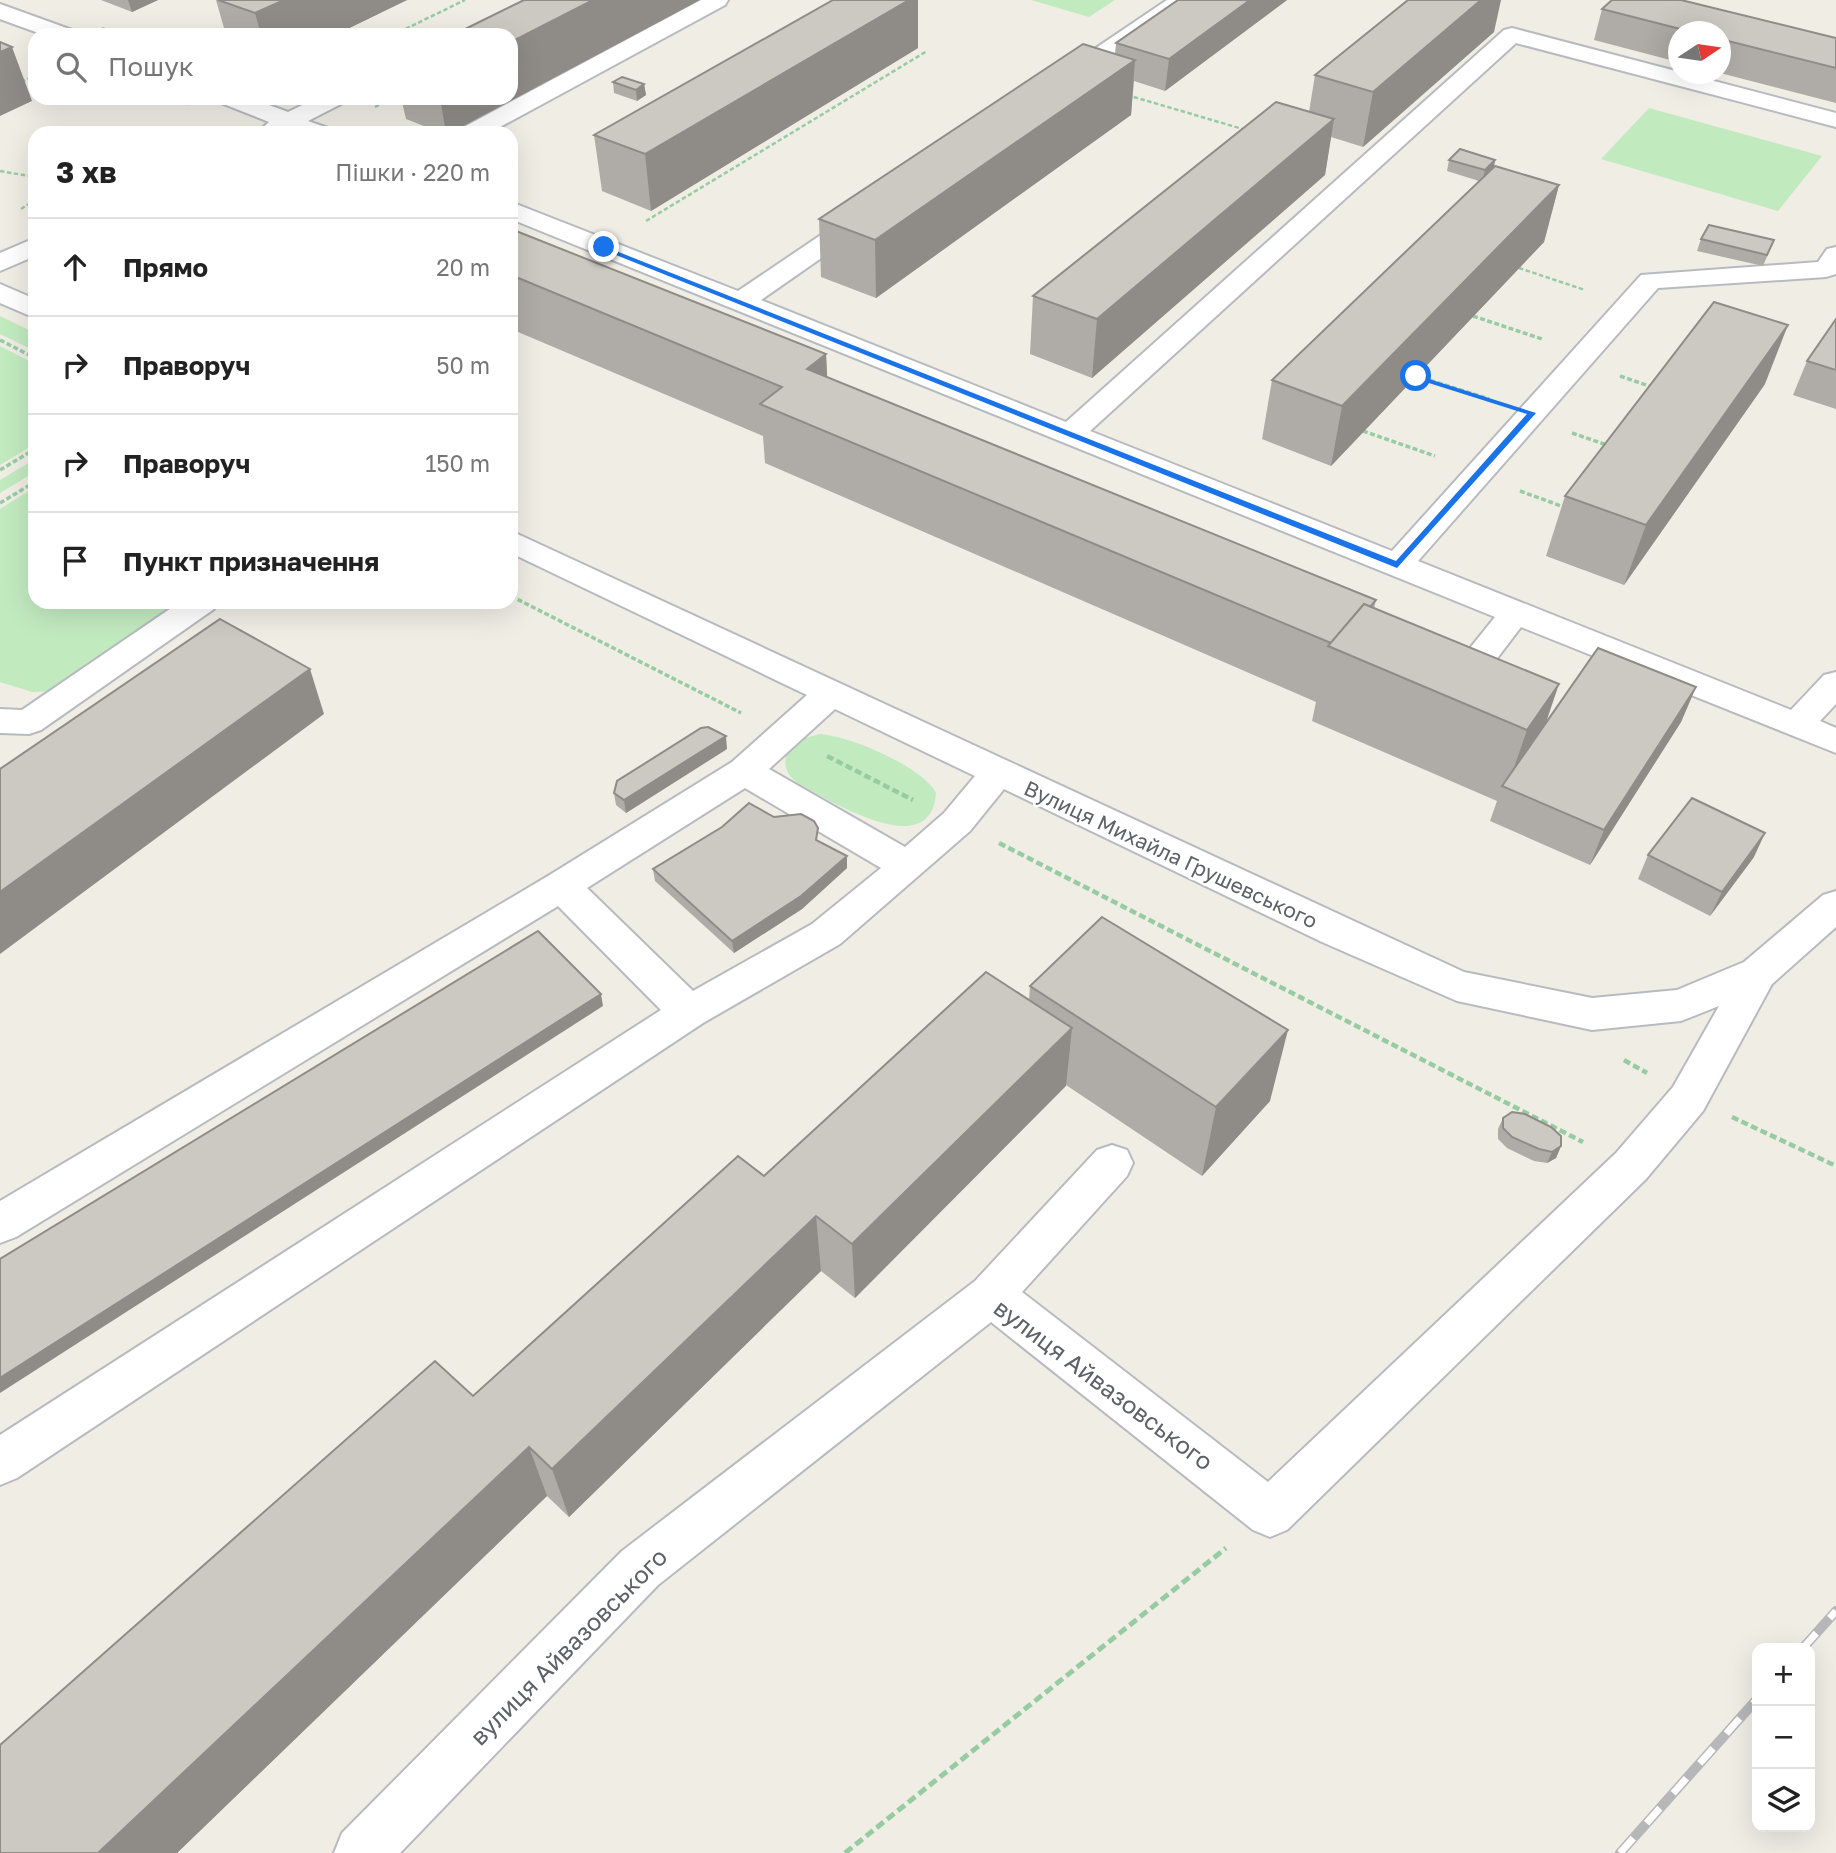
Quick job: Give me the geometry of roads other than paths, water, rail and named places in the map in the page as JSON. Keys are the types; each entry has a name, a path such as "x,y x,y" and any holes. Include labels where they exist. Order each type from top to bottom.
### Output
{"street":[{"path":"484,126 716,0"},
{"path":"1059,84 1182,0"},
{"path":"8,14 42,6"},
{"path":"8,14 45,28"},
{"path":"1070,434 1512,35 1836,120"},
{"path":"247,105 302,126"},
{"path":"279,126 321,105"},
{"path":"739,303 886,203"},
{"path":"518,213 1836,741"},
{"path":"0,263 28,249"},
{"path":"1397,565 1650,281 1826,269 1836,255"},
{"path":"0,292 28,306"},
{"name":"Вулиця Михайла Грушевського","path":"518,544 1457,986 1592,1014 1681,1005 1758,973 1836,905"},
{"path":"0,721 29,722 192,609"},
{"path":"1454,691 1516,612"},
{"path":"1797,725 1836,683"},
{"path":"0,1224 561,886 745,771 831,693"},
{"path":"745,771 908,866"},
{"path":"0,1462 689,1012 826,934 957,822 998,772"},
{"path":"561,886 689,1012"},
{"name":"вулиця Айвазовського","path":"362,1853 640,1568 991,1295 1270,1513 1631,1166 1688,1099 1758,973"},
{"path":"991,1295 1112,1163"}],"railway":[{"path":"1807,1643 1836,1611"},
{"path":"1620,1853 1752,1705"}]}
